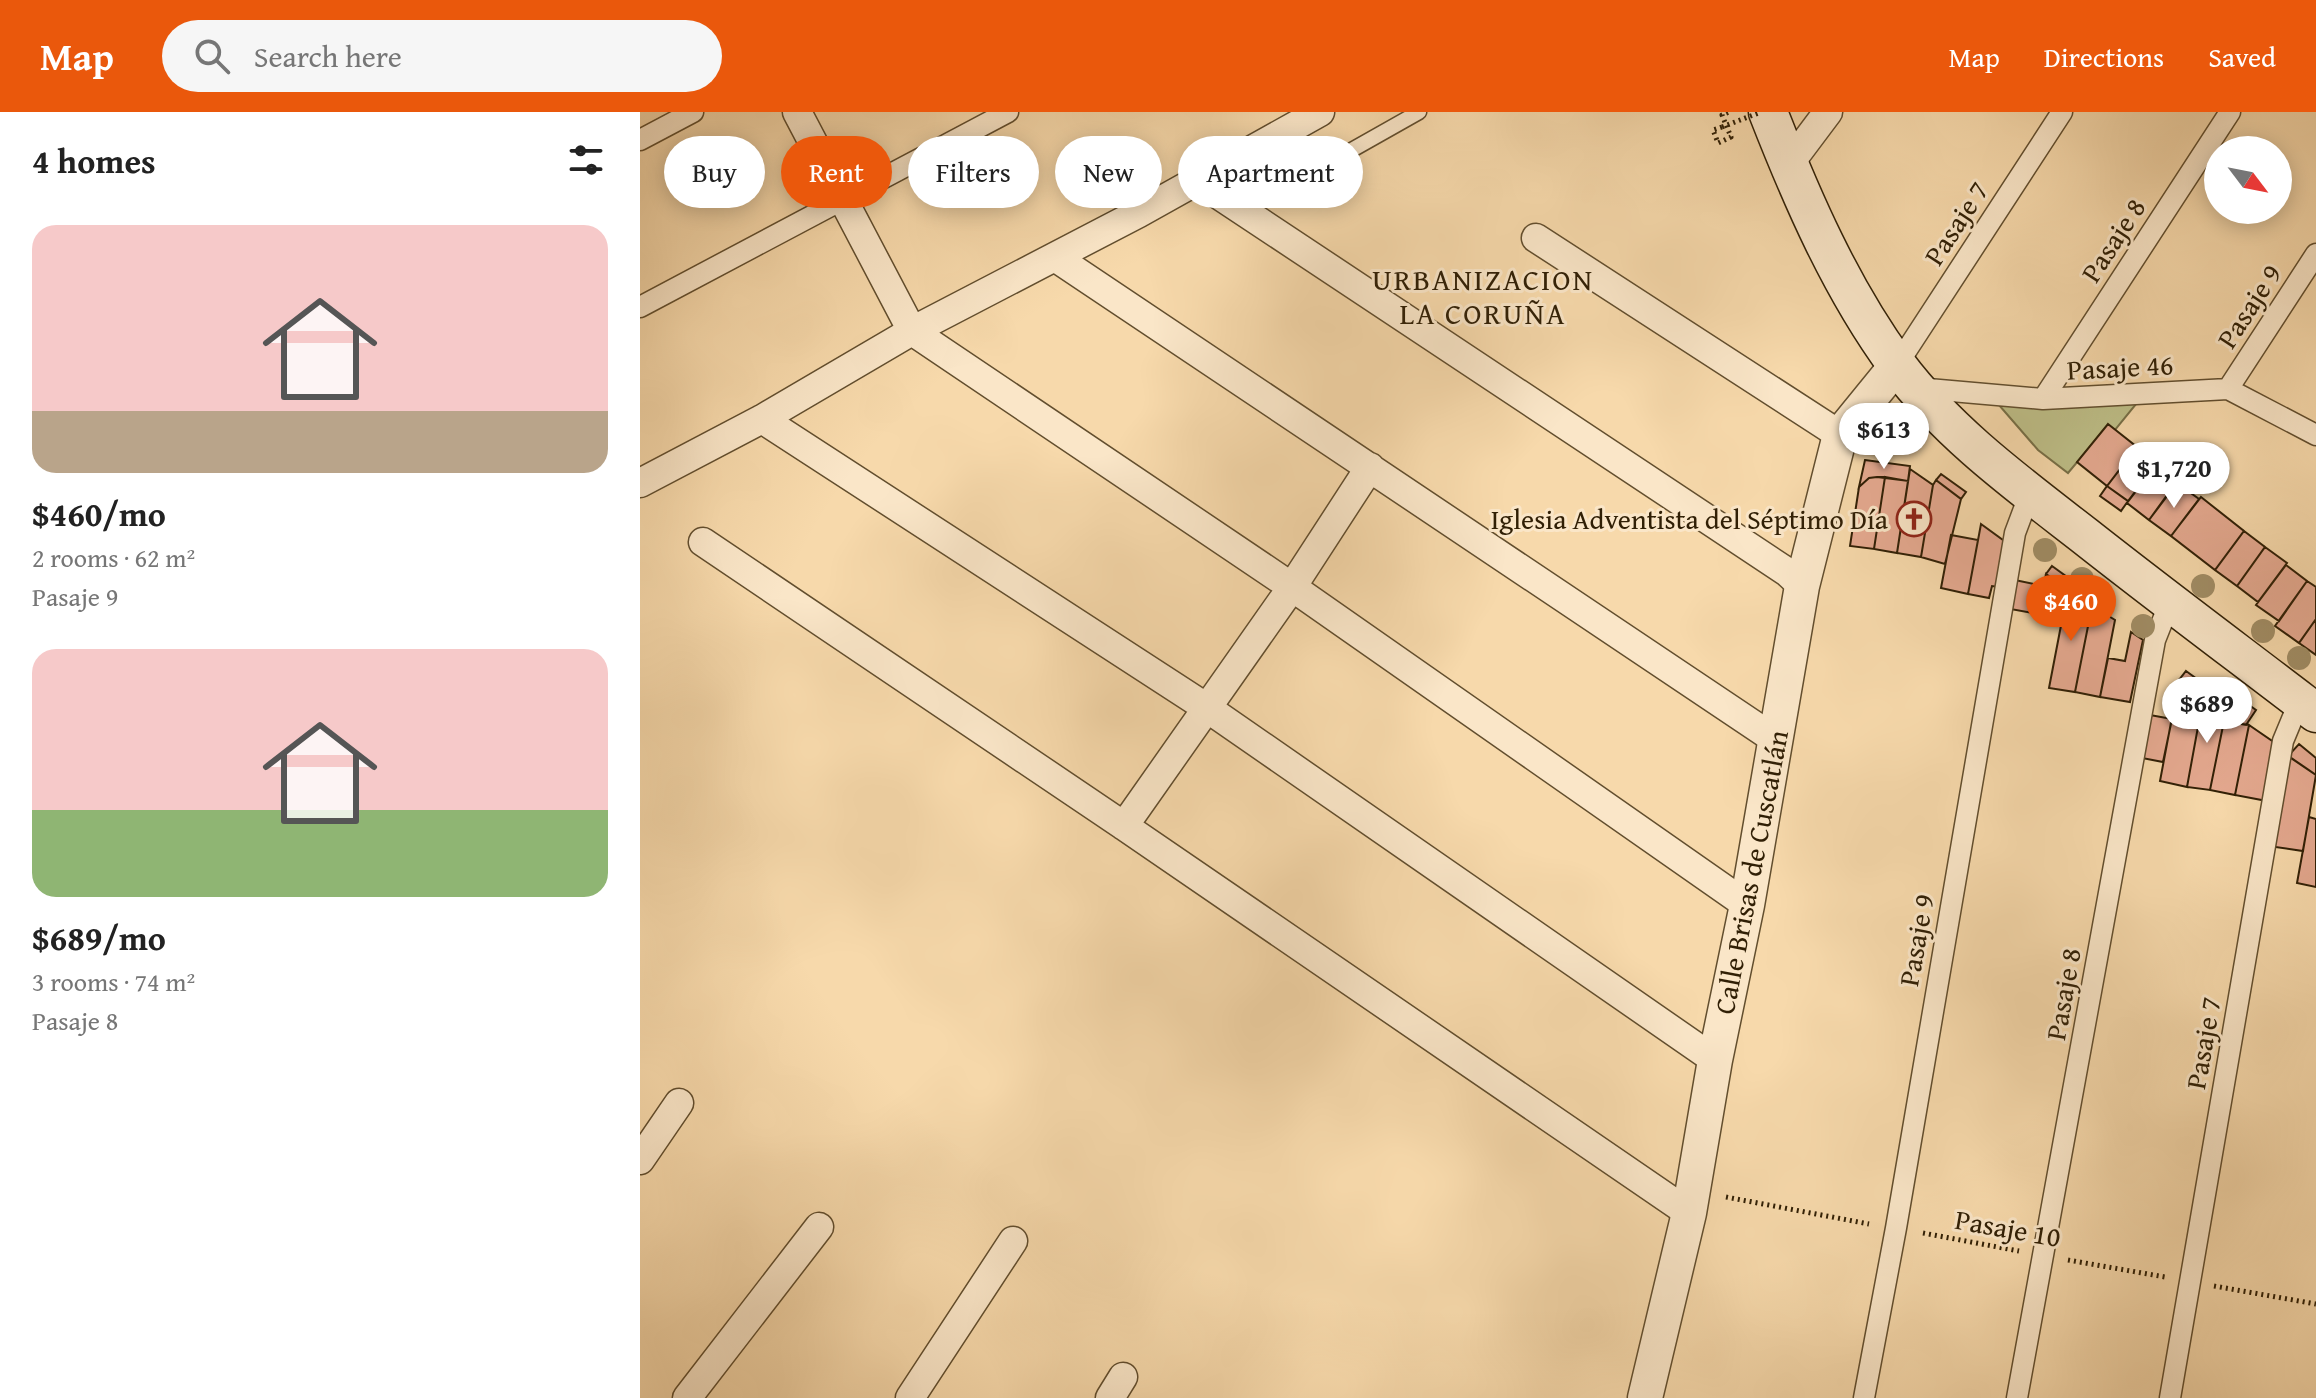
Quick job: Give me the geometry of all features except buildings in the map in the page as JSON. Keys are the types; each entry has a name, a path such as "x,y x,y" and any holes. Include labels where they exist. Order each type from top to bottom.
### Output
{"main road":[{"path":"1768,112 1842,278 1907,377 1975,448 2308,707"}],"street":[{"path":"640,140 693,112"},
{"path":"797,112 810,136"},
{"path":"892,174 1008,112"},
{"path":"1278,136 1320,112"},
{"path":"1789,164 1828,112"},
{"name":"Pasaje 7","path":"1907,377 2062,112"},
{"name":"Pasaje 8","path":"2043,399 2230,112"},
{"path":"640,483 762,419 912,331 1178,192"},
{"path":"640,307 829,208"},
{"path":"848,208 912,331 1292,587 1747,905"},
{"path":"1239,208 1774,563 1802,586"},
{"path":"1536,238 1840,435"},
{"name":"Pasaje 9","path":"2228,389 2316,254"},
{"path":"1055,257 1776,740"},
{"name":"Pasaje 46","path":"1907,377 2043,399 2228,389"},
{"name":"Calle Brisas de Cuscatlán","path":"1645,1398 1691,1203 1802,586 1840,435 1907,377"},
{"path":"2228,389 2316,435"},
{"path":"762,419 1207,708 1715,1060"},
{"path":"1124,826 1292,587 1370,467"},
{"name":"Pasaje 9","path":"1864,1398 2015,533 2030,493"},
{"path":"703,542 1691,1203"},
{"name":"Pasaje 8","path":"2017,1398 2155,640 2170,602"},
{"name":"Pasaje 7","path":"2170,1398 2283,741 2308,707"},
{"path":"640,1160 679,1103"},
{"path":"687,1398 819,1227"},
{"path":"910,1398 1013,1241"}],"lane":[{"path":"1363,144 1419,112"}],"path":[{"path":"1729,112 1722,115 1731,137 1718,143 1713,130 1722,127 1761,112"},
{"name":"Pasaje 10","path":"1691,1203 1896,1228 2316,1304"}],"green space":[{"path":"1992,397 2141,398 2115,430 2108,425 2068,473 2038,450"}],"place":[{"name":"Iglesia Adventista del Séptimo Día","path":"1914,519"}],"district":[{"name":"URBANIZACION LA CORUÑA","path":"1483,297"}]}
